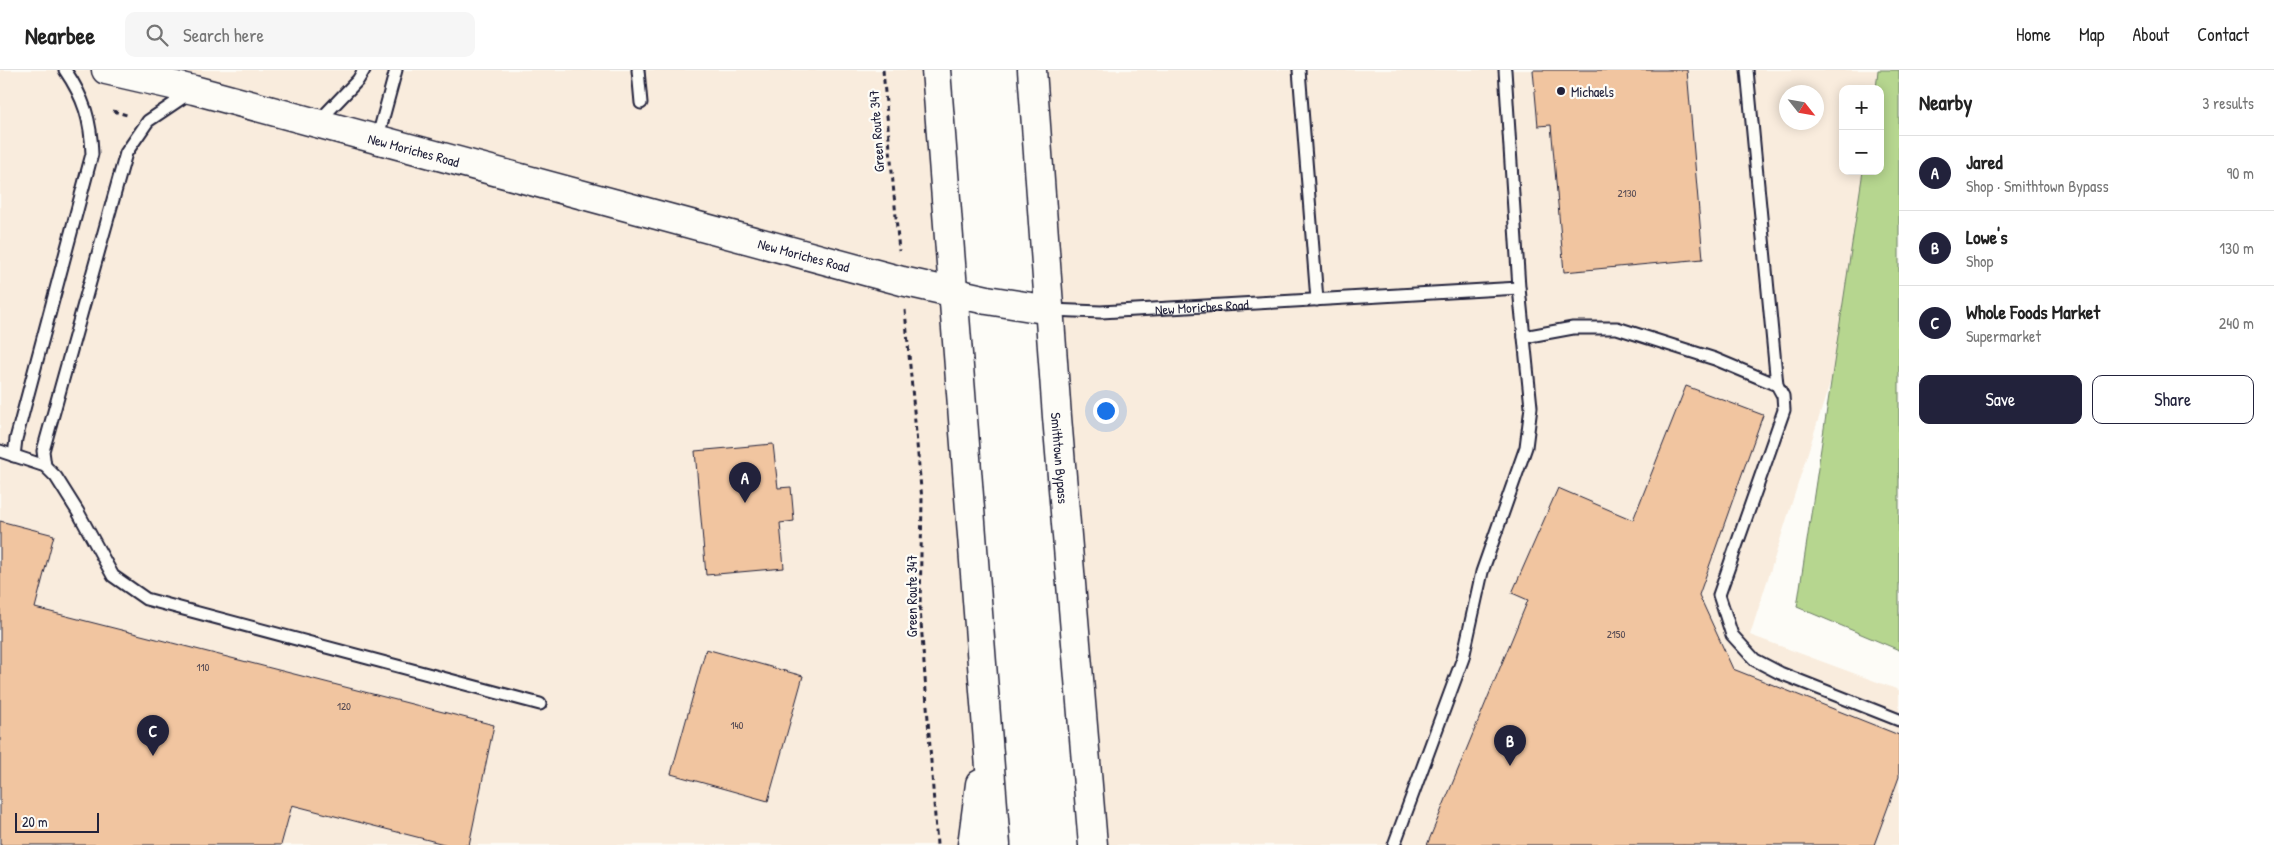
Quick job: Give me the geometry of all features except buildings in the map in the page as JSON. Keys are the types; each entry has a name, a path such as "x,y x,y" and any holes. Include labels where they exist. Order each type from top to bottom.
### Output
{"main road":[{"name":"New Moriches Road","path":"106,70 194,90 954,294 1050,310"},
{"path":"936,70 996,845"},
{"name":"Smithtown Bypass","path":"1032,70 1056,417 1093,845"},
{"path":"972,845 988,728"}],"lane":[{"path":"14,456 16,438 92,154 91,129 84,104 78,89 65,70"},
{"path":"316,124 358,80 364,70"},
{"path":"377,140 396,70"},
{"path":"638,70 641,104"},
{"path":"1299,70 1317,300"},
{"path":"1394,845 1463,658 1482,572 1526,447 1531,406 1519,288 1505,70"},
{"path":"1747,70 1777,385 1783,396 1784,410 1719,595 1732,636 1755,660 1899,720"},
{"path":"45,466 43,451 126,153 148,122 194,90"},
{"name":"New Moriches Road","path":"1050,310 1101,312 1519,288"},
{"path":"1524,337 1572,328 1617,328 1715,359 1777,385"},
{"path":"0,451 45,466 56,478 78,512 113,576 146,599 540,704"}],"path":[{"name":"Green Route 347","path":"882,70 892,190"},
{"path":"113,111 135,117"},
{"name":"Green Route 347","path":"910,347 922,500 920,608 922,653 938,845"}],"shaded area":[{"path":"0,70 936,70 996,845 0,845"},
{"path":"1032,70 1899,70 1899,165 1750,635 1899,690 1899,845 1093,845"}],"green space":[{"path":"1878,70 1899,70 1899,650 1797,607 1862,175 1884,175 1884,85 1876,85"}],"place":[{"name":"Michaels","path":"1561,91"},
{"name":"Jared","path":"745,503"},
{"name":"Whole Foods Market","path":"153,756"},
{"name":"Lowe's","path":"1510,766"}]}
